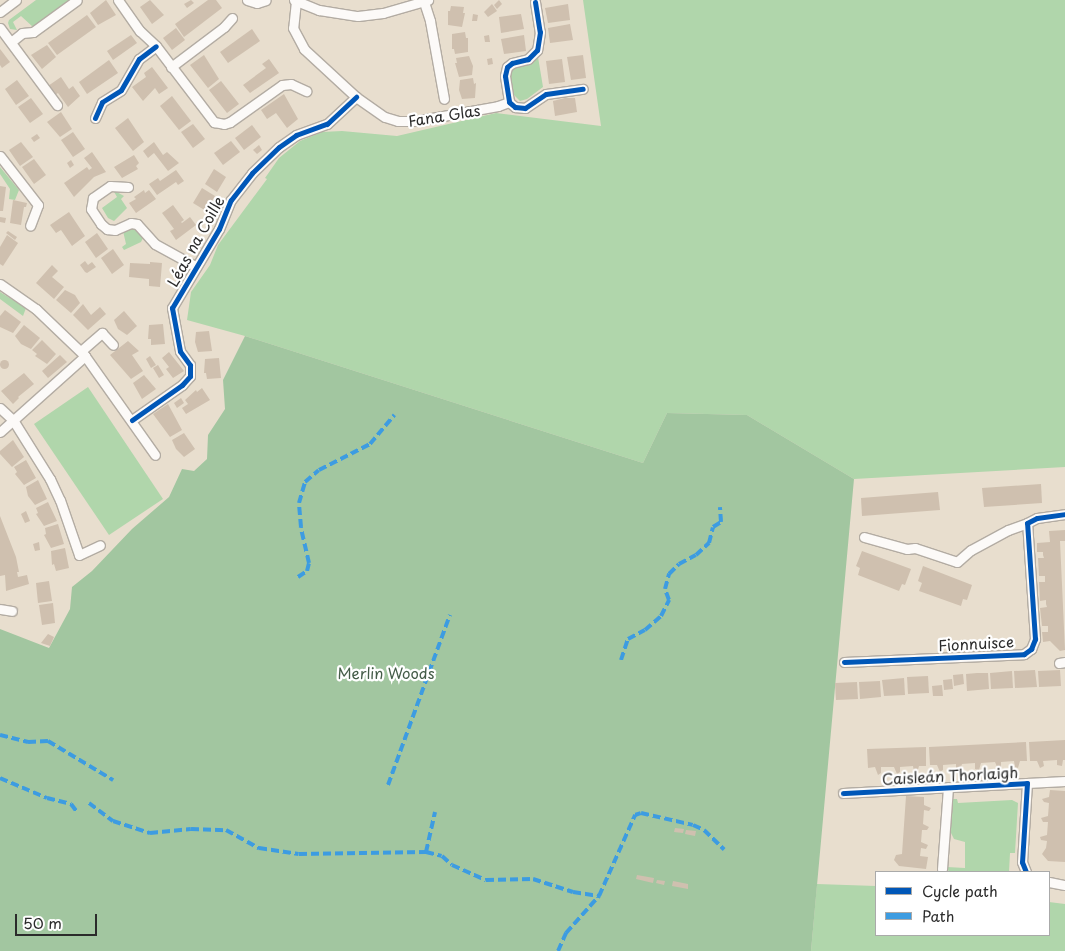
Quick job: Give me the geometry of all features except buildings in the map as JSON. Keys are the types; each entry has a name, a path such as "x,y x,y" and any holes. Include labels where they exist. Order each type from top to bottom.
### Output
{"street":[{"path":"0,12 16,0"},
{"path":"11,42 22,33 33,32 76,0"},
{"path":"118,0 140,31 156,46 214,122 230,122 282,85 291,84 306,92"},
{"path":"247,0 257,3 266,0"},
{"name":"Fana Glas","path":"444,99 426,1 383,13 358,16 334,14 295,1 293,28 302,46 356,97 385,118 404,122 498,106 509,102 515,107 524,108 549,93 583,89"},
{"path":"509,102 505,76 507,67 528,59 537,50 540,32 535,2"},
{"path":"171,68 224,27 232,18"},
{"path":"0,28 57,105"},
{"path":"95,118 102,102 121,90 139,60 156,46"},
{"name":"Léas na Coille","path":"132,420 182,385 190,376 190,365 180,351 172,308 219,229 231,200 252,173 279,147 296,135 327,124 356,97"},
{"path":"0,156 38,205 30,226"},
{"name":"Léas na Coille","path":"128,187 110,186 93,198 91,209 101,224 107,229 115,230 131,224 137,224 155,244 196,266"},
{"path":"0,284 36,309 83,354 155,454"},
{"path":"0,432 83,354 102,333 113,345"},
{"path":"0,408 13,420 50,479 60,500 79,555 100,545"},
{"path":"864,538 907,549 914,548 957,562 971,550 1008,530 1037,518 1065,514"},
{"name":"Fionnuisce","path":"844,662 1024,654 1031,649 1035,639 1027,523"},
{"path":"0,609 12,611"},
{"name":"Caisleán Thorlaigh","path":"843,793 1065,781"},
{"name":"Caisleán Thorlaigh","path":"1026,871 1022,862 1027,783"},
{"name":"Caisleán Thorlaigh","path":"942,869 948,787"},
{"path":"1050,882 1065,885"}],"green space":[{"path":"36,0 72,0 33,27 21,16 13,22 17,30 10,29 9,20"},
{"path":"583,0 1065,0 1065,467 854,479 747,415 667,413 643,463 245,336 187,320 191,292 210,265 218,245 267,179 265,178 279,158 300,141 322,132 342,131 397,136 496,113 601,126"},
{"path":"538,57 543,87 527,99 520,101 511,92 509,74 513,67 530,63"},
{"path":"0,167 19,190 15,200 9,199 10,189 0,174"},
{"path":"113,190 124,196 121,199 127,208 114,221 108,218 102,208 117,197"},
{"path":"128,228 136,228 143,238 141,242 124,250 122,247 126,244 123,231"},
{"path":"0,292 26,308 23,316 0,299"},
{"name":"Merlin Woods","path":"245,336 643,463 667,413 747,415 854,479 811,951 0,951 0,629 49,648 70,609 72,587 92,571 132,529 169,497 182,469 194,471 207,459 208,435 225,409 223,380"},
{"path":"88,387 163,499 109,535 34,424"},
{"path":"953,799 957,799 958,803 1012,800 1018,803 1015,853 1010,853 1009,871 947,870 947,867 965,868 965,842 954,839 950,831"},
{"path":"817,884 875,886 875,936 1050,936 1050,902 1065,904 1065,951 811,951"}],"marked path":[{"path":"298,577 307,571 309,563 301,527 299,503 305,482 319,470 370,444 394,415"},
{"path":"621,660 628,639 645,630 661,616 669,600 665,589 669,574 679,564 696,555 709,543 713,527 721,522 720,507"},
{"path":"388,785 450,615"},
{"path":"0,735 28,742 48,741 113,780"},
{"path":"0,778 47,798 71,804 77,812"},
{"path":"89,803 113,821 150,833 191,829 226,830 259,848 299,854 426,852 442,856 452,865 486,880 533,879 573,892 599,896"},
{"path":"426,852 435,812"},
{"path":"558,951 566,933 599,896 635,815 641,813 693,825 704,830 724,849"}],"cycle path":[{"path":"535,2 540,32 537,50 528,59 512,63 507,67 505,76 509,102 515,107 525,108 546,94 583,89"},
{"path":"95,118 102,102 121,90 139,59 156,46"},
{"path":"132,420 182,385 190,376 190,365 180,351 172,308 219,229 231,200 252,173 279,147 296,135 327,124 356,97"},
{"path":"844,662 1024,654 1031,649 1035,639 1027,523 1037,518 1065,514"},
{"path":"843,793 1027,783 1022,862 1026,871"}]}
